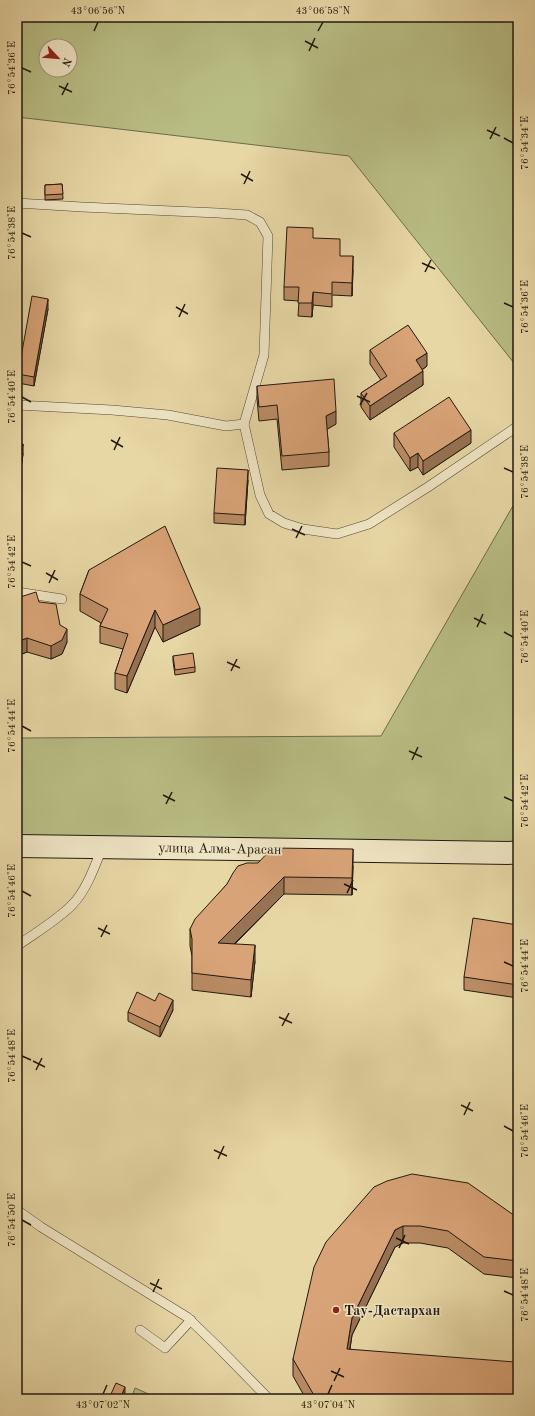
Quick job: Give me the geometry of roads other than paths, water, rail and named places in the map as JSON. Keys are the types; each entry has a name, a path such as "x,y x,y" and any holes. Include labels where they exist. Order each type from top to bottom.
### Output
{"main road":[{"name":"улица Алма-Арасан","path":"17,846 103,846 518,853"}],"lane":[{"path":"17,203 218,213 247,216 260,222 268,236 264,355 244,424 260,495 268,514 284,523 304,529 337,534 369,524 428,488 518,426"},
{"path":"17,405 112,410 168,415 226,426 244,424"},
{"path":"17,592 62,599"},
{"path":"17,946 52,922 73,905 88,880 103,846"},
{"path":"17,1210 41,1227 191,1320 269,1399"},
{"path":"140,1330 165,1348 191,1320"}],"place":[{"name":"Тау-Дастархан","path":"336,1310"}]}
